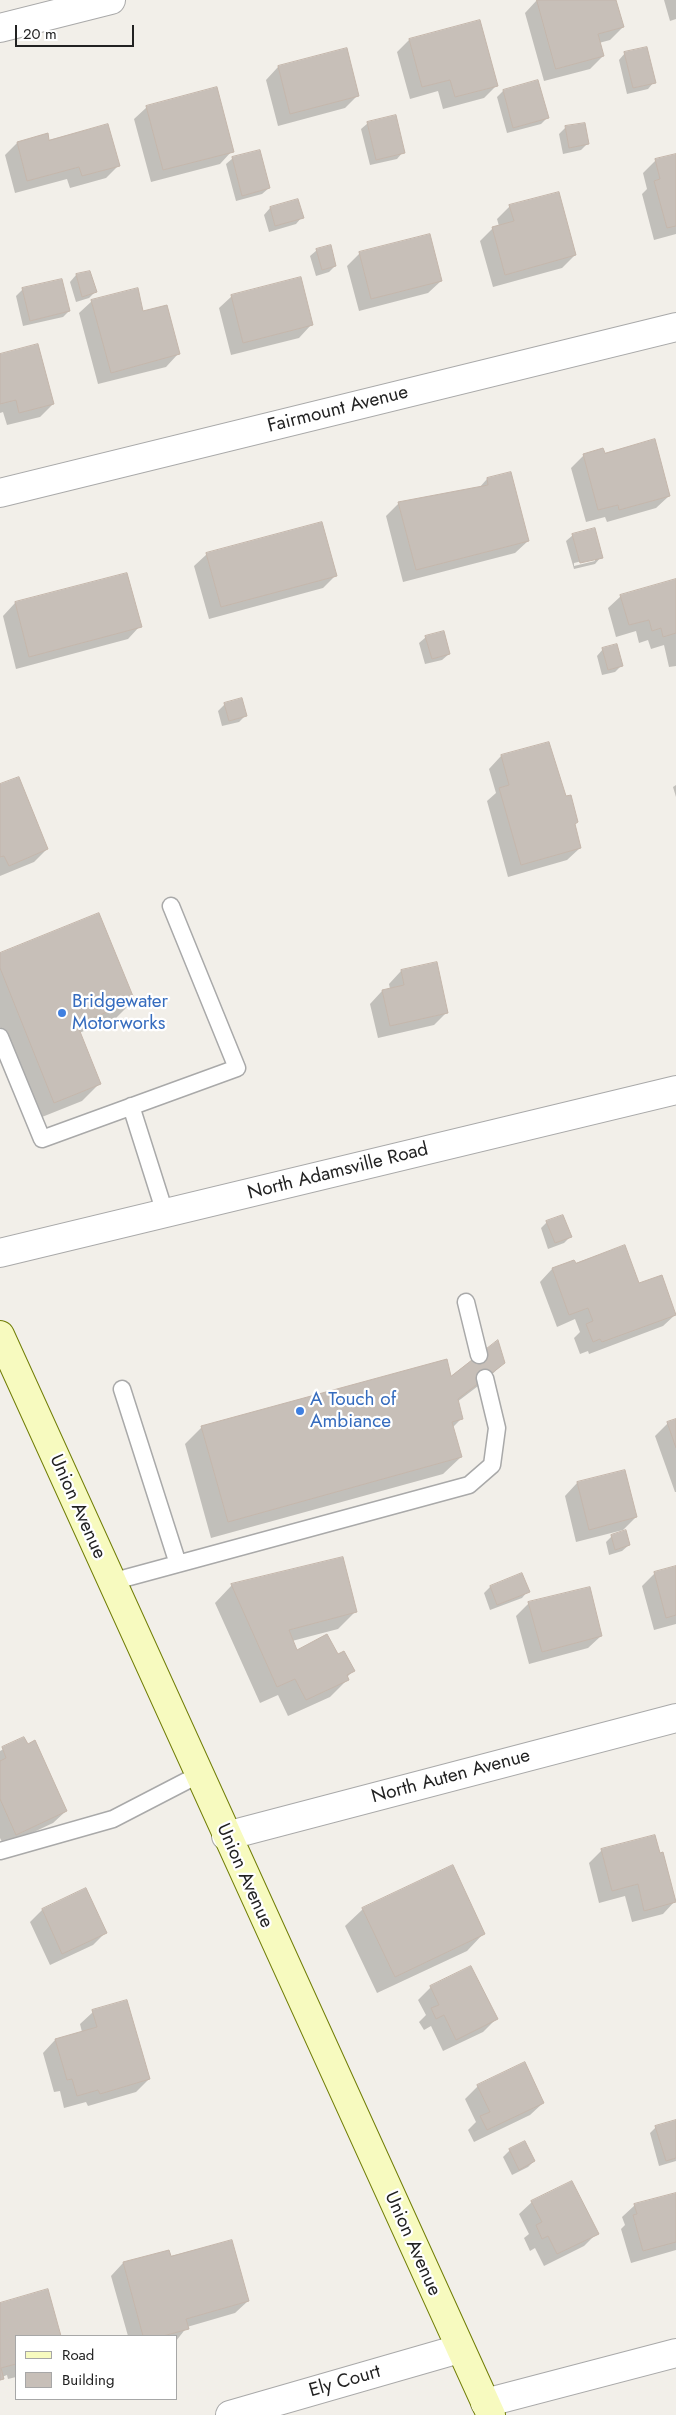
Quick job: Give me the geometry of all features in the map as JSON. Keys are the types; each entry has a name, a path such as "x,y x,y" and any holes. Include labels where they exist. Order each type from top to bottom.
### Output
{"street":[{"path":"0,28 112,0"},
{"name":"Fairmount Avenue","path":"0,493 676,327"},
{"name":"North Adamsville Road","path":"0,1253 676,1090"},
{"name":"Union Avenue","path":"0,1336 459,2349 488,2409"},
{"name":"North Auten Avenue","path":"226,1836 676,1718"},
{"name":"Ely Court","path":"230,2415 459,2349"},
{"path":"488,2409 676,2353"}],"lane":[{"path":"0,1037 42,1139 237,1068 171,906"},
{"path":"131,1106 165,1213"},
{"path":"466,1302 479,1355"},
{"path":"112,1582 469,1485 492,1465 497,1428 485,1378"},
{"path":"122,1389 178,1564"},
{"path":"0,1851 113,1819 198,1775"}],"building":[{"path":"537,0 616,0 624,27 598,34 604,56 556,69"},
{"path":"480,20 498,86 455,97 450,80 422,87 409,39"},
{"path":"647,47 656,83 633,88 624,52"},
{"path":"347,48 359,96 290,114 278,66"},
{"path":"538,80 549,118 513,128 503,90"},
{"path":"217,87 234,152 163,170 146,106"},
{"path":"396,115 405,153 376,160 367,122"},
{"path":"585,123 589,144 569,148 565,126"},
{"path":"108,124 120,166 82,176 79,167 27,181 17,142 48,133 49,140"},
{"path":"260,150 270,188 242,196 232,157"},
{"path":"676,154 676,226 667,228 654,181 660,179 655,159"},
{"path":"559,192 576,255 505,275 492,227 514,221 509,205"},
{"path":"298,199 304,218 275,226 270,207"},
{"path":"430,234 442,281 371,299 359,252"},
{"path":"331,245 336,266 322,270 316,249"},
{"path":"90,271 97,292 82,297 76,274"},
{"path":"301,277 313,325 243,343 231,295"},
{"path":"62,279 70,311 30,321 22,288"},
{"path":"138,288 143,311 167,305 180,354 111,373 91,300"},
{"path":"38,344 54,404 19,413 16,400 0,404 0,354"},
{"path":"655,439 670,496 619,510 618,505 598,510 583,454 603,448 605,453"},
{"path":"511,472 529,541 416,570 398,502 488,485 487,478"},
{"path":"322,522 337,576 221,607 206,553"},
{"path":"595,528 603,558 580,563 572,534"},
{"path":"127,573 142,627 29,657 15,602"},
{"path":"676,579 676,633 663,637 661,628 652,631 649,620 629,625 620,595"},
{"path":"444,631 450,654 432,659 425,636"},
{"path":"617,644 623,666 608,670 602,648"},
{"path":"242,698 247,716 229,721 224,703"},
{"path":"549,742 566,796 571,795 578,822 575,824 581,848 521,865 499,788 509,785 501,755"},
{"path":"19,777 48,849 9,866 4,856 0,857 0,784"},
{"name":"Bridgewater Motorworks","path":"99,913 135,1001 77,1024 101,1084 54,1103 0,968 0,953"},
{"path":"437,962 448,1013 390,1026 382,990 404,985 401,970"},
{"path":"563,1215 572,1237 555,1243 546,1221"},
{"path":"625,1245 639,1283 662,1275 676,1315 602,1342 600,1339 593,1342 586,1324 593,1321 588,1308 569,1315 552,1268 574,1260 576,1263"},
{"path":"498,1340 505,1363 458,1399 463,1419 452,1422 462,1457 228,1522 201,1426 447,1359 451,1376"},
{"path":"676,1419 676,1448 667,1422"},
{"path":"625,1470 637,1517 589,1530 577,1482"},
{"path":"626,1530 630,1545 615,1550 611,1535"},
{"path":"343,1557 357,1612 289,1630 297,1650 327,1634 338,1654 344,1651 355,1671 347,1675 349,1680 306,1700 295,1679 277,1687 231,1584"},
{"path":"676,1566 676,1615 666,1618 654,1572"},
{"path":"522,1573 530,1592 497,1605 490,1586"},
{"path":"590,1587 602,1636 542,1652 528,1602"},
{"path":"24,1737 28,1744 35,1740 67,1811 16,1835 0,1799 0,1761 6,1758 2,1747"},
{"path":"655,1835 660,1853 663,1852 676,1902 644,1911 638,1884 612,1891 601,1849"},
{"path":"453,1865 485,1934 395,1977 362,1908"},
{"path":"86,1888 107,1933 62,1954 42,1909"},
{"path":"471,1966 498,2019 456,2040 444,2015 436,2019 431,2008 439,2005 430,1986"},
{"path":"127,2000 150,2079 100,2094 98,2090 77,2096 72,2079 67,2080 55,2039 97,2027 92,2010"},
{"path":"525,2062 544,2103 487,2130 480,2116 490,2112 477,2085"},
{"path":"676,2120 676,2158 666,2161 655,2126"},
{"path":"525,2141 535,2161 519,2170 509,2149"},
{"path":"572,2181 599,2234 557,2254 548,2236 542,2239 536,2225 542,2222 531,2201"},
{"path":"676,2193 676,2242 643,2251 633,2215 637,2214 634,2204"},
{"path":"232,2240 249,2301 186,2319 189,2329 167,2335 143,2335 123,2262 169,2250 171,2256"},
{"path":"48,2289 61,2335 15,2335 15,2364 1,2368 4,2379 0,2380 0,2303"}],"place":[{"name":"Bridgewater Motorworks","path":"62,1013"},
{"name":"A Touch of Ambiance","path":"300,1411"}]}
